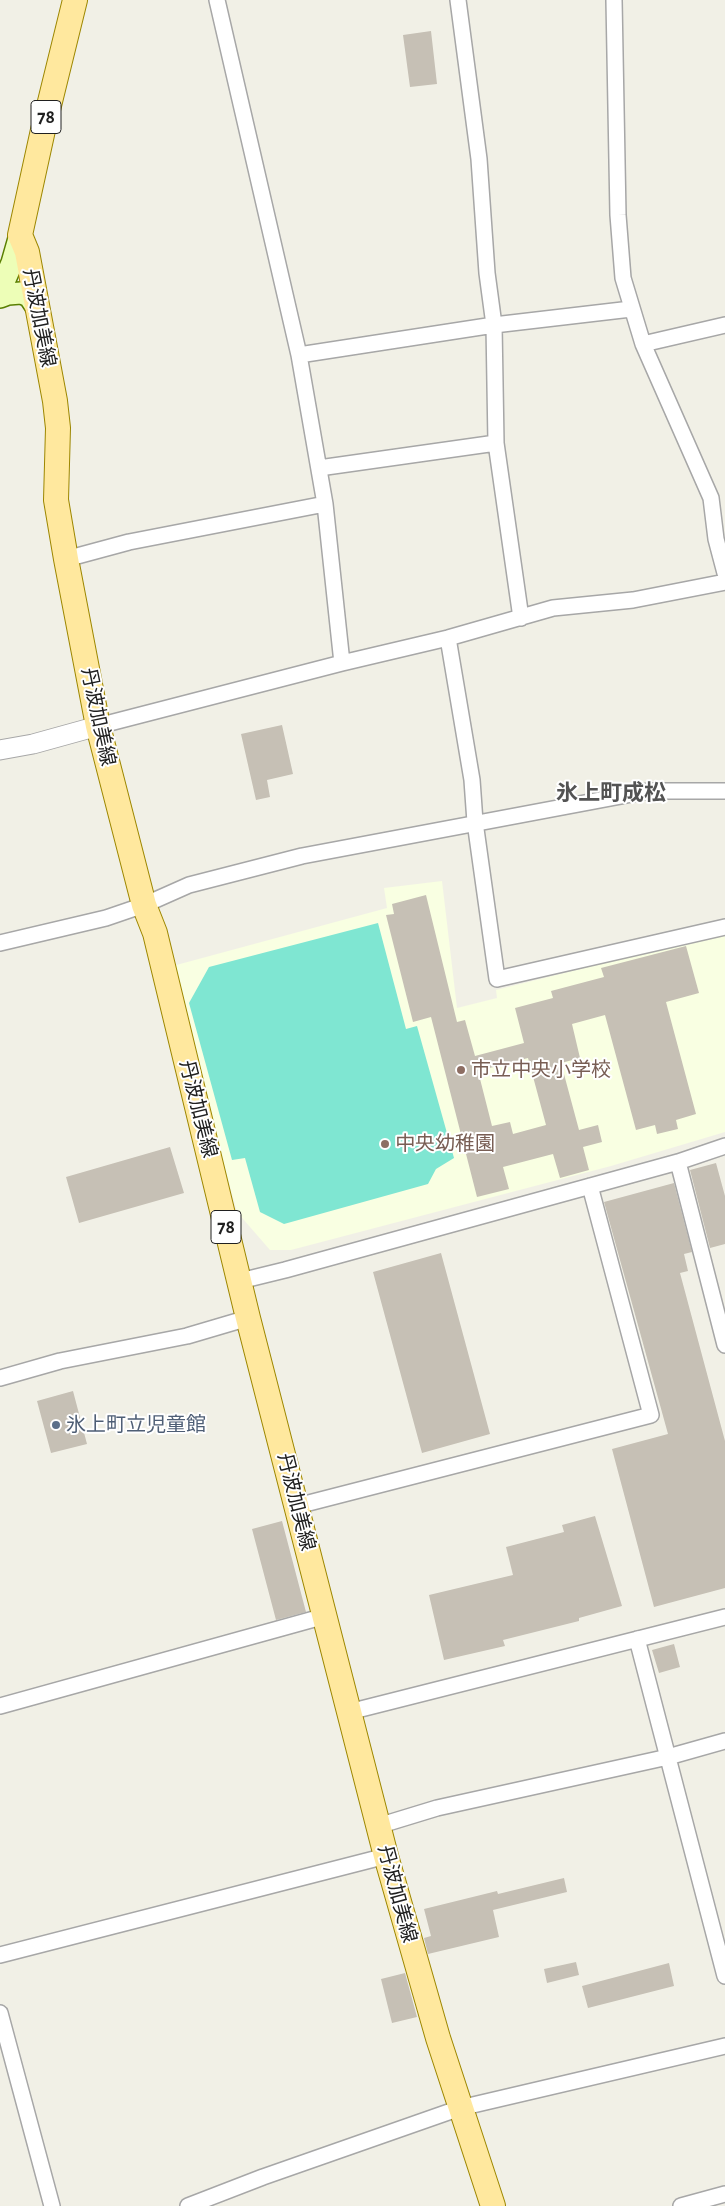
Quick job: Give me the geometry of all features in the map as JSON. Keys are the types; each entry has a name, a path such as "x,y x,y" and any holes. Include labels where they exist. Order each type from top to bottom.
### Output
{"main road":[{"name":"78","path":"20,235 43,130 75,0"},
{"path":"0,291 12,264 20,235"},
{"name":"丹波加美線","path":"20,235 27,252 55,401 58,428 56,500 98,726 144,905 155,933 248,1318 386,1856 418,1972 460,2108 494,2206"},
{"path":"0,297 8,294 29,296 37,308"}],"street":[{"path":"217,0 299,355 325,504 342,663"},
{"path":"458,0 479,159 487,273 494,325 496,443 521,618"},
{"path":"614,0 618,215 622,278 644,344 711,498 716,539 725,573"},
{"path":"299,355 494,325 631,309"},
{"path":"644,344 725,326"},
{"path":"319,468 496,443"},
{"path":"66,559 129,542 325,504"},
{"path":"0,750 33,744 342,663 448,638 553,608 633,600 725,582"},
{"path":"448,638 472,780 475,822 497,978 725,926"},
{"path":"0,943 106,918 144,905 189,885 302,856 475,822 648,792 725,791"},
{"path":"240,1280 286,1270 678,1162 725,1146"},
{"path":"678,1162 725,1345"},
{"path":"297,1506 651,1415 590,1186"},
{"path":"0,1378 60,1361 187,1336 248,1318"},
{"path":"0,1706 325,1616"},
{"path":"349,1712 725,1617"},
{"path":"637,1638 725,1976"},
{"path":"378,1826 437,1808 668,1757 725,1741"},
{"path":"0,1954 386,1856"},
{"path":"0,2013 52,2206"},
{"path":"190,2206 318,2157 460,2108 725,2046"},
{"path":"681,2206 725,2194"}],"shaded area":[{"name":"市立中央小学校","path":"442,881 457,1008 497,998 496,990 721,934 725,936 725,1132 611,1166 291,1250 270,1250 237,1212 169,967 387,908 384,888"},
{"path":"378,923 406,1029 417,1026 454,1158 436,1169 428,1184 284,1224 260,1212 245,1158 232,1160 189,1003 209,967"}],"building":[{"path":"431,31 437,84 410,87 403,35"},
{"path":"282,725 293,774 267,780 270,797 256,800 241,734"},
{"path":"426,895 457,1022 465,1020 475,1056 524,1043 515,1008 553,998 551,991 604,977 601,968 686,946 699,993 666,1002 696,1114 676,1120 678,1129 657,1134 655,1125 636,1130 605,1015 572,1024 580,1058 561,1063 579,1130 598,1125 602,1142 583,1147 589,1170 560,1178 553,1154 503,1167 509,1189 477,1197 431,1017 413,1022 386,915 394,914 392,904","holes":["528,1058 546,1125 513,1134 510,1122 492,1126 478,1071"]},
{"path":"170,1147 184,1193 79,1223 66,1177"},
{"path":"716,1163 725,1196 725,1244 710,1248 690,1170"},
{"path":"674,1183 692,1252 684,1254 688,1271 680,1273 725,1441 725,1588 654,1607 612,1449 668,1434 604,1202"},
{"path":"441,1253 490,1434 422,1453 373,1272"},
{"path":"73,1391 87,1444 51,1453 37,1401"},
{"path":"595,1516 622,1606 579,1618 579,1621 503,1640 505,1646 444,1660 429,1595 513,1575 506,1547 564,1532 562,1525"},
{"path":"282,1521 306,1612 276,1620 252,1529"},
{"path":"674,1644 680,1667 659,1673 652,1650"},
{"path":"564,1878 567,1892 493,1910 499,1937 428,1954 424,1938 431,1936 424,1909 497,1891 498,1894"},
{"path":"576,1962 579,1975 547,1983 544,1969"},
{"path":"669,1963 674,1986 588,2008 582,1986"},
{"path":"405,1973 417,2017 392,2023 381,1979"}],"place":[{"name":"市立中央小学校","path":"461,1070"},
{"name":"中央幼稚園","path":"385,1144"},
{"name":"氷上町立児童館","path":"56,1425"}],"district":[{"name":"氷上町成松","path":"611,793"}]}
